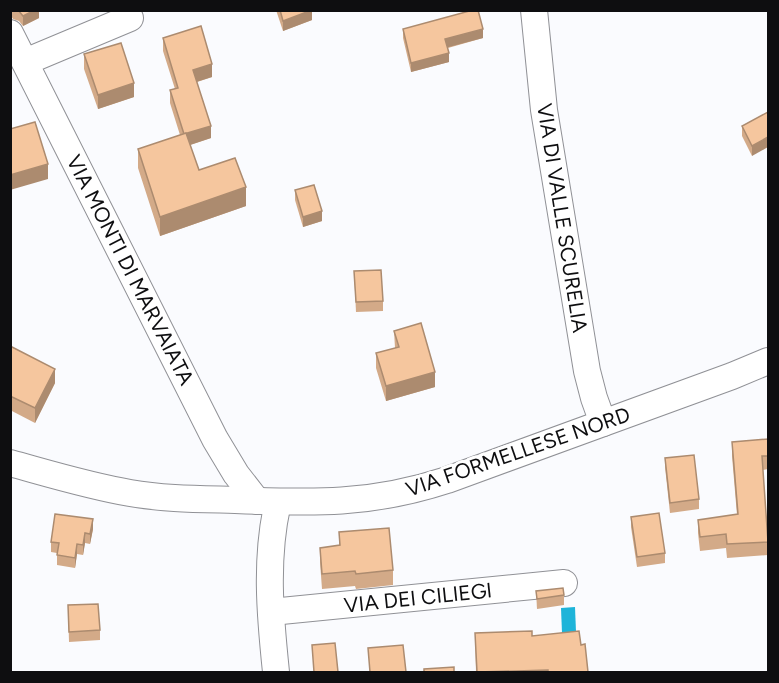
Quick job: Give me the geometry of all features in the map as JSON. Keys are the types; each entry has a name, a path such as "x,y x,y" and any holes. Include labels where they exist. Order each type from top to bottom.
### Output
{"street":[{"name":"VIA DI VALLE SCURELIA","path":"534,10 544,110 583,348 591,391 603,423"},
{"path":"25,62 130,18"},
{"name":"VIA MONTI DI MARVAIATA","path":"10,33 215,439 236,474 268,501"},
{"name":"VIA FORMELLESE NORD","path":"10,463 133,494 180,499 358,501 406,492 447,480 739,374 768,361"},
{"path":"268,501 271,612 276,672"},
{"name":"VIA DEI CILIEGI","path":"271,612 564,583"}],"water":[{"path":"575,607 576,632 562,633 561,608"}],"building":[{"path":"18,10 35,10 23,16"},
{"path":"280,10 312,10 283,21"},
{"path":"478,10 483,29 445,39 449,53 411,63 403,29"},
{"path":"201,26 212,64 193,70 211,126 184,134 170,90 178,88 163,38"},
{"path":"121,43 134,83 98,95 84,54"},
{"path":"768,112 768,137 752,146 742,126"},
{"path":"35,122 48,164 10,175 10,129"},
{"path":"186,133 199,170 235,158 246,187 160,217 138,149"},
{"path":"314,185 322,211 303,217 295,190"},
{"path":"381,270 383,301 356,302 354,271"},
{"path":"421,323 435,372 386,386 376,353 399,347 394,331"},
{"path":"12,347 55,369 35,408 10,396 10,349"},
{"path":"768,439 768,456 762,456 768,542 727,544 726,534 700,537 698,520 738,514 732,442"},
{"path":"694,455 699,499 670,503 665,458"},
{"path":"659,513 665,553 637,557 631,517"},
{"path":"55,514 93,519 90,534 85,533 83,545 77,544 75,558 57,555 59,543 51,542"},
{"path":"389,528 393,570 356,574 355,571 322,574 320,548 340,545 339,532"},
{"path":"563,588 564,595 537,599 536,591"},
{"path":"98,604 100,630 69,632 68,605"},
{"path":"532,631 532,636 579,631 581,645 585,644 588,672 548,672 548,670 477,672 475,633"},
{"path":"335,643 338,672 314,672 312,645"},
{"path":"403,645 406,672 370,672 368,648"},
{"path":"454,667 454,672 424,672 424,669"}]}
